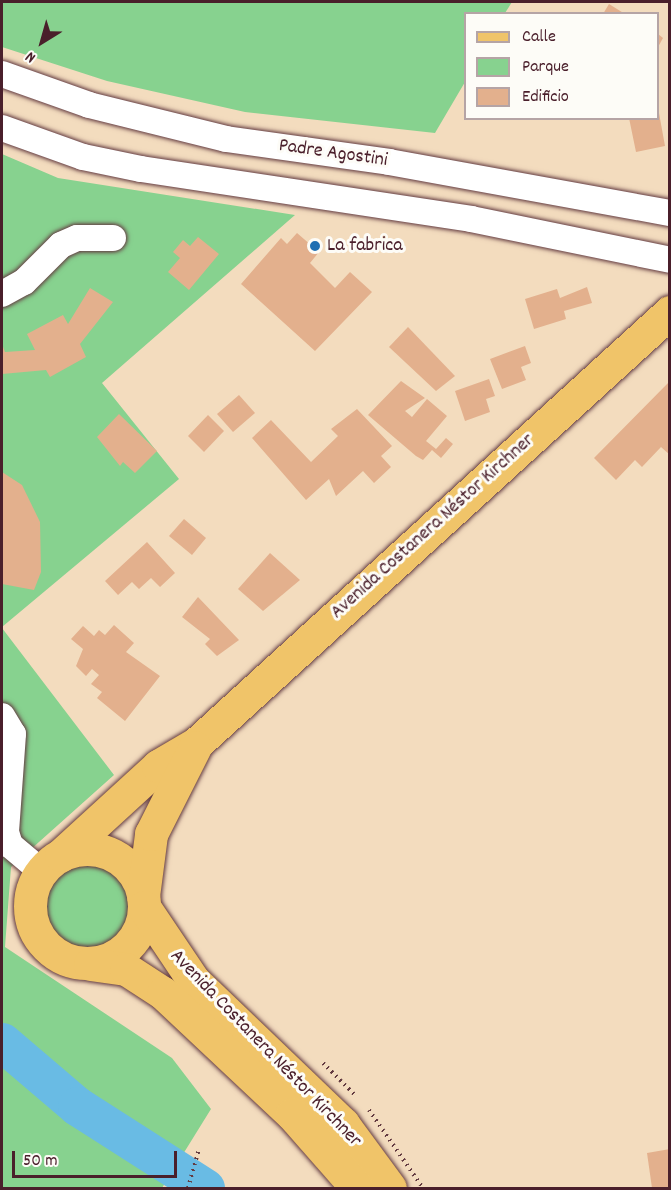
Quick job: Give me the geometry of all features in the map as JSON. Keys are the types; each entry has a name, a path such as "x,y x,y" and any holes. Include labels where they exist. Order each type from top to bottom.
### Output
{"main road":[{"name":"Avenida Costanera Néstor Kirchner","path":"357,1188 292,1114 163,993 126,969 90,964 53,953 36,933 29,908 51,863 158,766 197,743 669,312"},
{"name":"Avenida Costanera Néstor Kirchner","path":"90,964 114,957 133,942 144,901 151,834 197,743"},
{"name":"Avenida Costanera Néstor Kirchner","path":"51,863 84,849 118,858 135,874 144,901 193,980 342,1125 390,1188"}],"street":[{"name":"Padre Agostini","path":"2,74 89,105 226,139 389,162 669,213"},
{"path":"2,128 83,157 141,169 503,225 669,260"},
{"path":"2,294 24,282 61,245 77,238 113,238"},
{"path":"2,716 13,734 6,832 10,845 51,863"}],"path":[{"path":"188,1188 199,1149"}],"green space":[{"path":"2,2 512,2 506,12 464,12 464,84 435,133 245,112 107,81 2,47"},
{"path":"2,154 58,178 295,215 102,383 179,479 2,627"},
{"path":"2,628 114,775 11,867 5,947 172,1058 211,1109 162,1188 2,1188"},
{"path":"86,858 105,862 120,873 131,888 135,907 131,926 120,941 105,952 86,956 67,952 52,941 41,926 37,907 41,888 52,873 67,862"}],"building":[{"path":"609,4 622,12 604,12"},
{"path":"659,113 665,146 636,152 629,120 659,120"},
{"path":"297,233 319,252 310,263 335,288 350,272 372,292 315,351 241,284 281,238 287,244"},
{"path":"198,237 219,254 189,290 168,272 180,258 173,252 183,240 190,246"},
{"path":"587,287 592,303 564,311 566,319 534,329 525,299 557,289 560,298"},
{"path":"90,288 113,302 80,344 86,357 50,377 46,370 2,374 2,344 5,352 35,350 27,334 63,315 68,324"},
{"path":"408,327 455,376 436,391 389,347"},
{"path":"525,346 531,363 521,367 526,380 502,389 490,359"},
{"path":"489,379 495,396 486,399 490,412 465,421 455,391"},
{"path":"401,381 425,398 405,411 412,417 427,399 447,416 426,441 436,449 446,438 453,444 441,458 432,450 423,460 416,456 368,415"},
{"path":"670,381 670,455 661,447 642,467 635,460 616,480 594,458"},
{"path":"239,395 255,413 233,432 217,414"},
{"path":"357,409 392,446 381,456 391,467 374,483 363,471 336,496 329,479 306,500 252,438 271,420 311,462 338,436 331,429"},
{"path":"119,414 157,451 135,473 123,462 120,466 97,437"},
{"path":"208,415 224,431 204,452 188,436"},
{"path":"2,472 22,485 40,522 41,572 34,590 2,584"},
{"path":"184,519 206,538 192,555 169,536"},
{"path":"147,542 175,573 160,587 151,578 139,589 132,582 118,595 105,581"},
{"path":"270,553 300,580 263,611 238,589"},
{"path":"198,597 239,640 217,656 205,644 210,639 182,617"},
{"path":"114,625 134,643 126,652 160,676 125,721 97,698 102,692 91,684 99,675 92,669 86,676 76,666 83,649 71,639 83,626 94,636 99,630 105,635"},
{"path":"670,1149 670,1188 652,1188 647,1153"}],"waterway":[{"path":"2,1042 77,1106 205,1188"}],"place":[{"name":"La fabrica","path":"315,246"}]}
